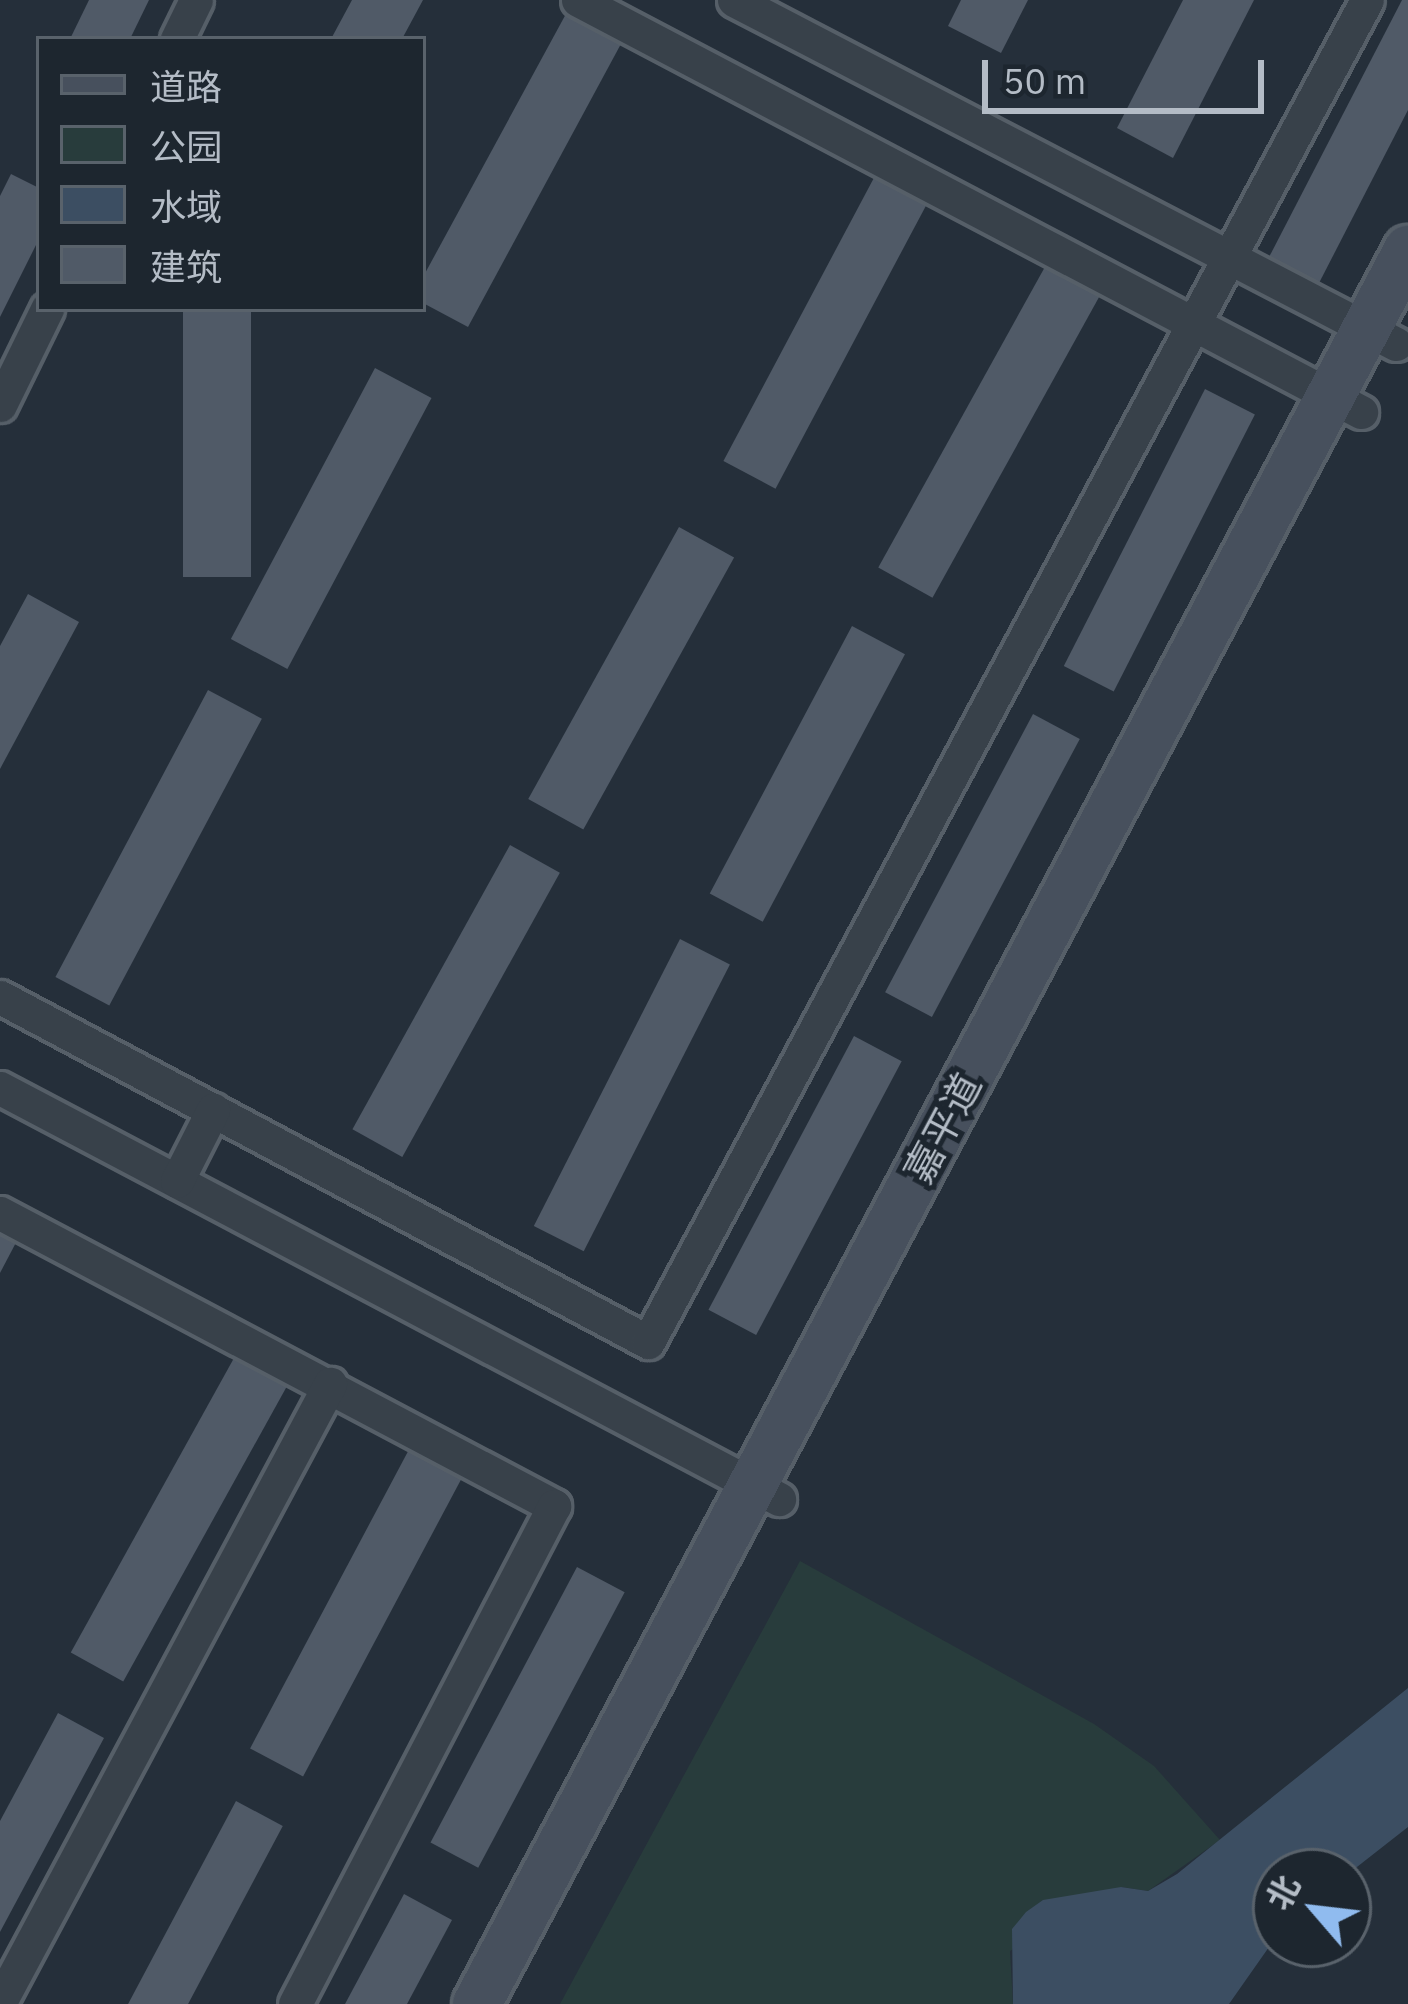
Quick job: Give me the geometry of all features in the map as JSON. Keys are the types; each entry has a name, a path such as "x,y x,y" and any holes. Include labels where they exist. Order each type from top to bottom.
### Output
{"street":[{"path":"178,36 196,0"},
{"path":"578,0 1346,405"},
{"path":"734,0 1233,261 1390,331"},
{"path":"0,998 648,1342 1233,261 1366,0"},
{"name":"嘉平道","path":"509,2004 767,1492 1346,405 1390,331 1408,250"},
{"path":"0,406 45,312"},
{"path":"0,1088 767,1492"},
{"path":"177,1181 212,1110"},
{"path":"0,1213 554,1506 295,2004"},
{"path":"0,2002 330,1384"},
{"name":"嘉平道","path":"477,2004 767,1492"}],"green space":[{"path":"800,1561 1094,1724 1154,1766 1220,1840 1148,1891 1121,1887 1010,1951 1013,2004 560,2004"}],"water":[{"path":"1408,1688 1408,1827 1372,1855 1372,1848 1252,1848 1254,1968 1229,2004 1013,2004 1012,1929 1026,1912 1043,1900 1121,1887 1148,1891 1177,1874"}],"building":[{"path":"89,0 149,0 131,36 71,36"},
{"path":"352,0 423,0 404,36 333,36"},
{"path":"961,0 1028,0 1001,53 948,26"},
{"path":"1183,0 1254,0 1173,158 1117,128"},
{"path":"1402,0 1408,0 1408,110 1318,285 1268,259"},
{"path":"567,12 622,42 468,327 426,305 426,271"},
{"path":"11,174 36,186 36,245 0,317 0,196"},
{"path":"876,174 928,202 776,489 723,461"},
{"path":"1046,265 1100,295 932,598 878,568"},
{"path":"183,312 251,312 251,577 183,577"},
{"path":"375,368 432,398 287,669 231,639"},
{"path":"1205,389 1255,414 1114,692 1064,666"},
{"path":"679,527 734,558 583,830 528,799"},
{"path":"28,594 79,622 0,769 0,646"},
{"path":"852,626 905,654 763,922 710,894"},
{"path":"208,690 262,719 109,1006 55,977"},
{"path":"1033,714 1080,739 932,1017 885,992"},
{"path":"510,845 560,873 402,1157 352,1129"},
{"path":"680,939 730,964 584,1251 534,1226"},
{"path":"854,1036 902,1061 756,1335 708,1310"},
{"path":"0,1224 20,1235 0,1273"},
{"path":"239,1349 291,1378 123,1682 71,1652"},
{"path":"413,1442 466,1470 303,1777 250,1748"},
{"path":"577,1567 625,1592 478,1868 431,1842"},
{"path":"58,1713 104,1738 0,1932 0,1821"},
{"path":"236,1801 283,1826 188,2004 128,2004"},
{"path":"404,1894 452,1920 407,2004 345,2004"}]}
